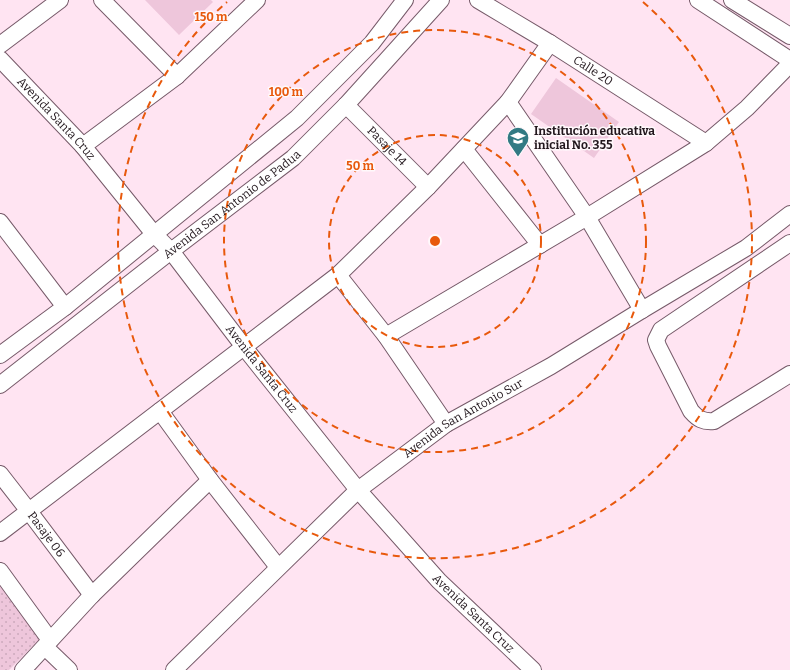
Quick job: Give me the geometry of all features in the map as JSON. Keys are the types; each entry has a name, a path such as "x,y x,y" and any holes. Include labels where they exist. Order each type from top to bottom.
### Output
{"street":[{"path":"0,45 60,0"},
{"path":"102,0 177,76"},
{"path":"83,146 177,76 258,0"},
{"name":"Avenida San Antonio de Padua","path":"0,355 65,307 297,118 372,43 405,0"},
{"name":"Avenida San Antonio de Padua","path":"0,385 171,250 294,158 346,105 441,0"},
{"name":"Calle 20","path":"478,0 550,43 706,143"},
{"path":"698,0 790,60"},
{"path":"732,0 790,36"},
{"path":"0,533 28,510 338,275 428,187 508,102 550,43"},
{"name":"Avenida Santa Cruz","path":"0,59 83,146 154,234 171,250 244,347 358,490 439,580 533,670"},
{"path":"386,336 587,217 706,143 747,108 790,64"},
{"path":"508,102 587,217 642,310"},
{"name":"Pasaje 14","path":"346,105 428,187"},
{"path":"464,149 540,245"},
{"name":"Avenida San Antonio Sur","path":"174,670 358,490 446,424 551,366 746,248 790,214"},
{"path":"0,222 65,307"},
{"path":"790,243 661,330 656,340 691,411 697,418 706,422 714,421 790,374"},
{"path":"338,275 386,336 446,424"},
{"path":"160,411 210,480 278,567"},
{"name":"Pasaje 06","path":"0,474 92,595"},
{"path":"24,670 92,595 210,480"},
{"path":"0,570 48,644 69,670"}],"shaded area":[{"path":"145,0 211,0 213,2 179,35"},
{"path":"556,78 619,122 594,158 531,114"},
{"path":"0,577 44,635 9,670 0,670"}],"place":[{"name":"Institución educativa inicial No. 355","path":"518,158"}]}
